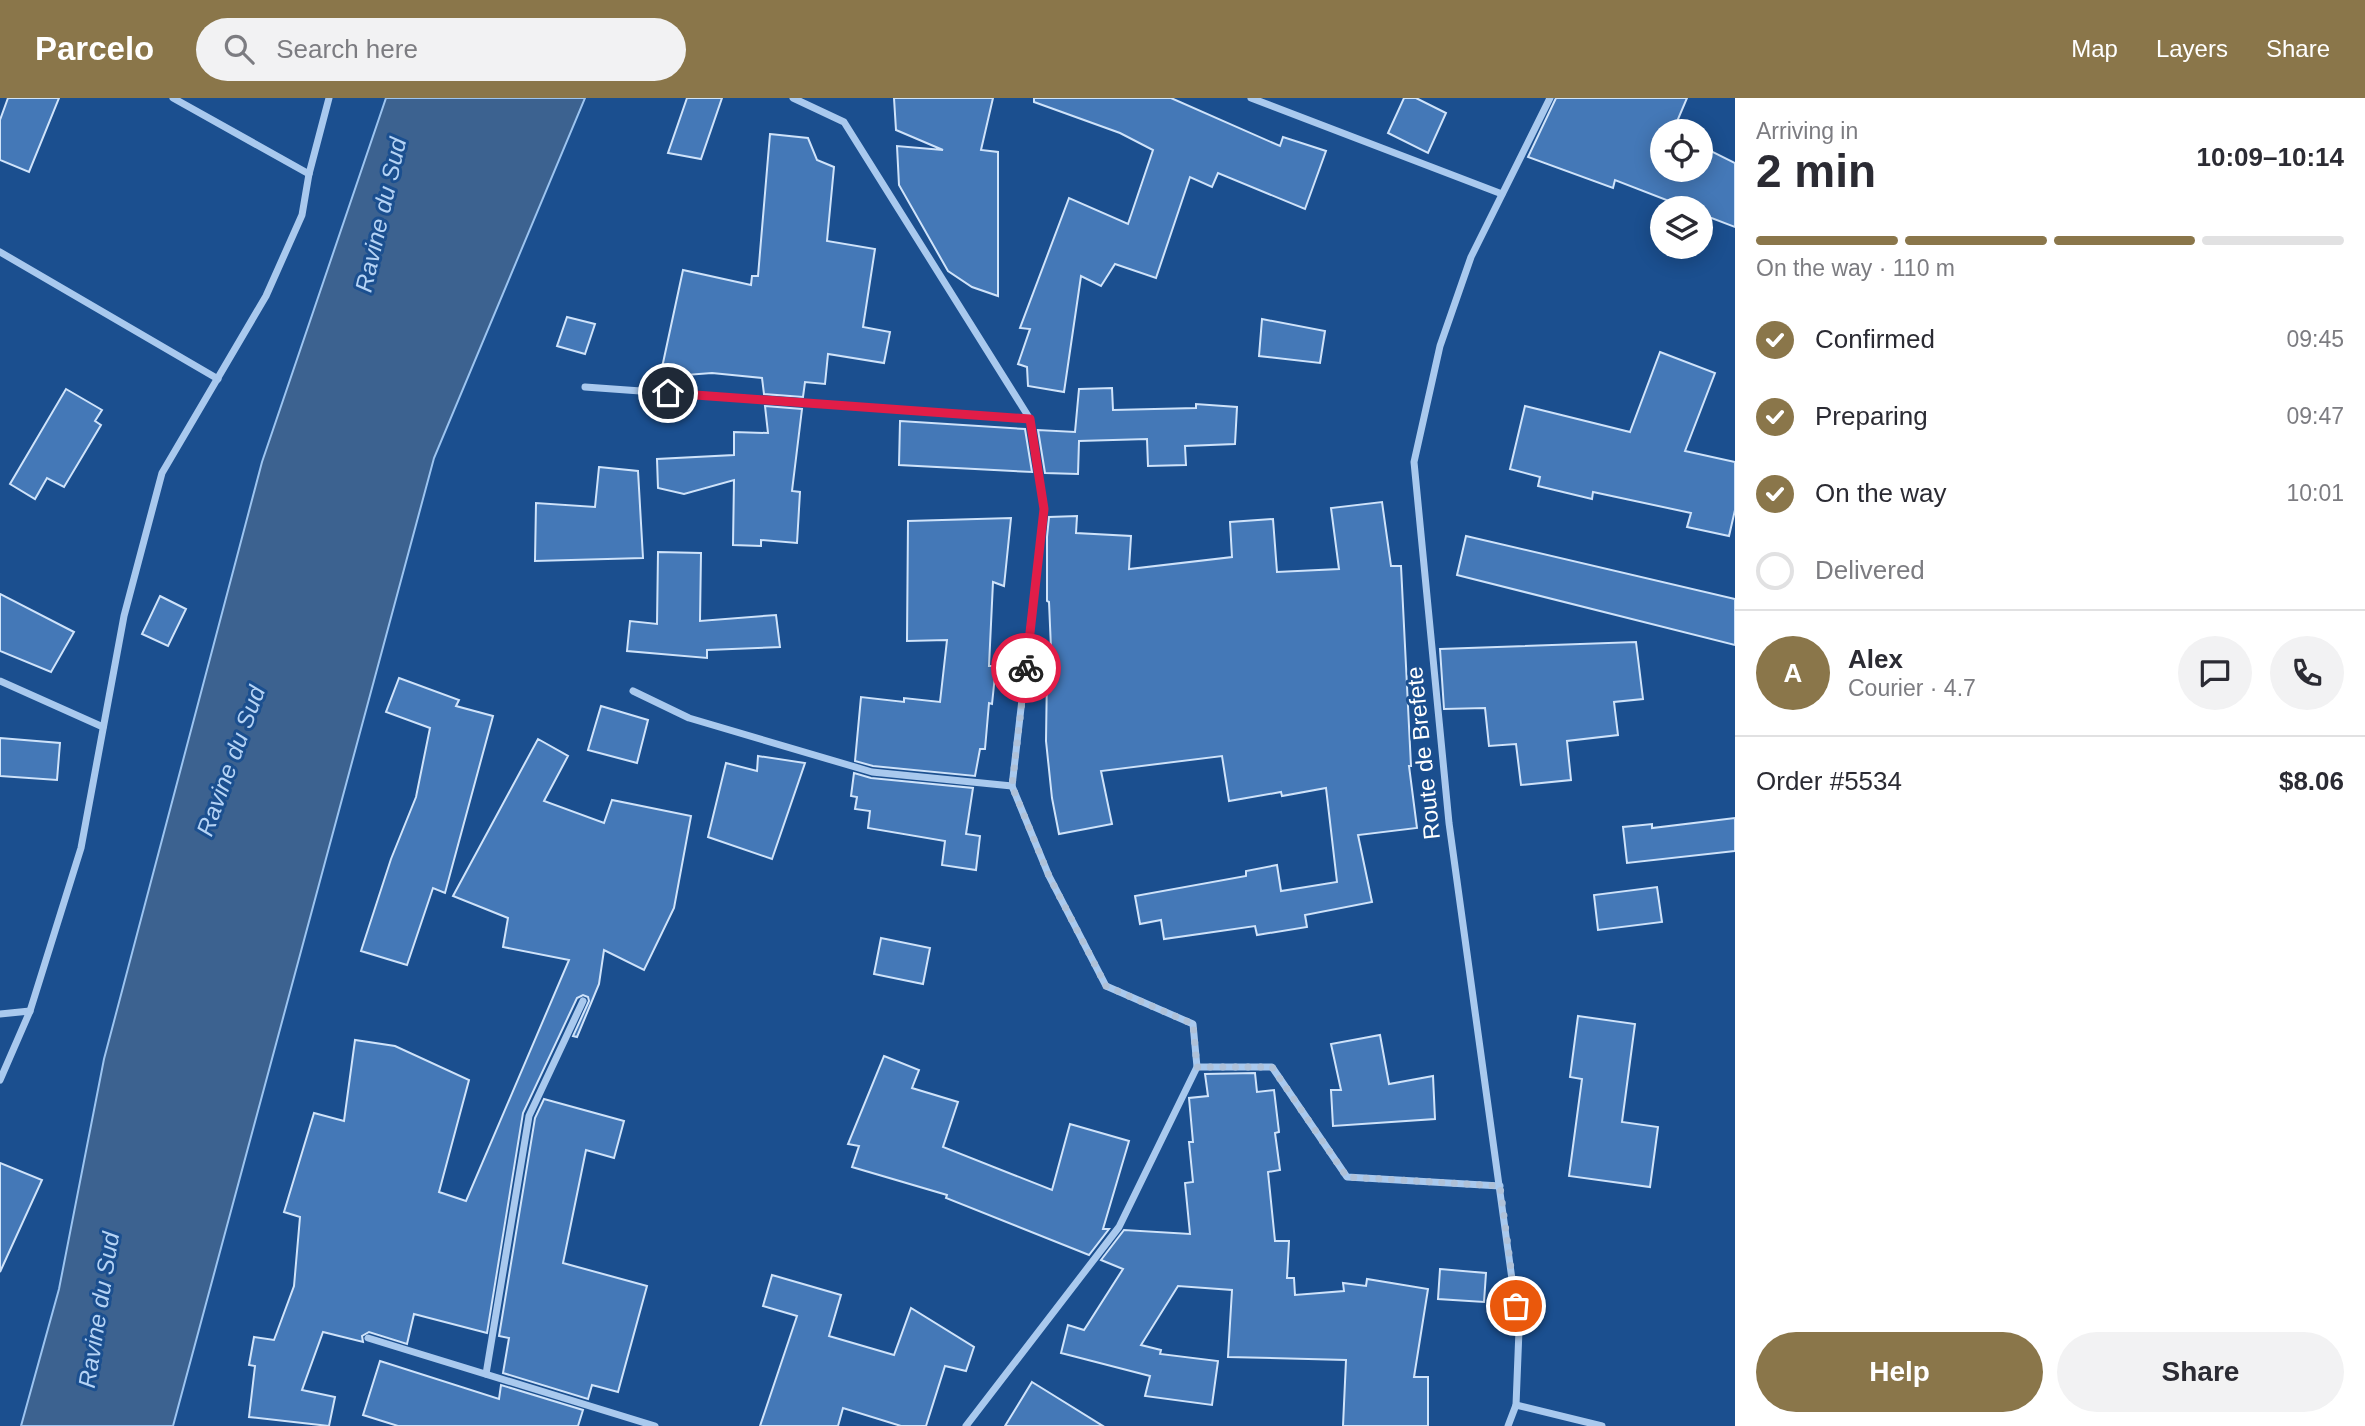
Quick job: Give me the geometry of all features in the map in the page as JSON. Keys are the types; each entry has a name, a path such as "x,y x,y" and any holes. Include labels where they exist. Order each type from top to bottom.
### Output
{"street":[{"path":"173,98 309,174"},
{"path":"0,1080 30,1012 81,848 124,616 162,473 266,296 302,215 309,174 330,98"},
{"path":"793,98 844,122 1030,419 1044,509 1012,786 1049,876 1106,986 1193,1024 1197,1067 1119,1227 966,1426"},
{"path":"1251,98 1502,194"},
{"name":"Route de Brefete","path":"1508,1426 1516,1405 1519,1330 1449,823 1414,461 1440,346 1471,257 1550,98"},
{"path":"0,252 218,379"},
{"path":"585,387 1030,419"},
{"path":"0,681 103,727"},
{"path":"633,691 689,718 872,772 1012,786"},
{"path":"486,1374 530,1116 583,1001"},
{"path":"0,1014 30,1012"},
{"path":"1197,1067 1272,1067 1347,1177 1500,1186"},
{"path":"368,1338 655,1426"},
{"path":"1516,1405 1583,1424 1602,1426"}],"water":[{"name":"Ravine du Sud","path":"386,98 585,98 434,458 173,1426 21,1426 59,1289 104,1059 262,462"}],"building":[{"path":"8,98 59,98 29,172 0,160 0,120"},
{"path":"687,98 722,98 701,159 668,153"},
{"path":"894,98 993,98 981,150 998,152 998,296 972,287 948,271 899,185 897,146 943,150 896,130"},
{"path":"1034,98 1171,98 1280,146 1283,137 1326,151 1305,209 1218,173 1212,187 1190,177 1156,278 1115,264 1101,286 1081,276 1064,392 1028,386 1027,367 1018,364 1030,329 1020,328 1069,198 1128,224 1153,150 1120,133 1034,102"},
{"path":"1404,98 1416,98 1446,113 1428,153 1388,133"},
{"path":"1556,98 1687,98 1678,119 1650,119 1650,182 1713,182 1713,152 1735,163 1735,227 1713,219 1713,196 1656,196 1615,180 1613,188 1528,157"},
{"path":"770,134 808,138 817,160 834,167 827,241 875,249 863,327 890,332 884,363 828,354 825,384 805,382 803,397 764,394 762,378 712,373 660,377 683,270 751,285 752,276 758,276"},
{"path":"567,317 595,324 585,354 557,346"},
{"path":"1262,319 1325,331 1320,363 1259,356"},
{"path":"1660,352 1715,373 1685,451 1735,462 1735,510 1729,536 1687,527 1691,513 1593,492 1592,499 1538,486 1540,477 1510,469 1525,406 1630,432"},
{"path":"1112,388 1113,410 1196,408 1196,404 1237,407 1235,444 1185,446 1186,465 1148,466 1147,439 1079,441 1078,474 1045,473 1038,430 1075,432 1079,389"},
{"path":"66,389 102,410 95,421 101,425 64,487 47,478 35,499 10,484"},
{"path":"765,406 802,409 792,491 800,492 797,543 761,540 761,546 733,545 734,480 684,494 658,488 657,459 734,455 734,432 768,433"},
{"path":"900,421 1025,429 1032,472 899,465"},
{"path":"599,467 638,471 643,558 535,561 536,503 595,507"},
{"path":"1382,502 1391,566 1401,566 1409,766 1417,828 1358,835 1372,902 1305,915 1307,927 1257,935 1255,926 1164,939 1161,920 1140,924 1135,896 1246,876 1246,871 1277,865 1281,891 1337,882 1326,788 1229,801 1222,756 1101,771 1112,824 1059,834 1046,741 1047,672 1052,672 1047,601 1049,517 1077,516 1076,533 1131,536 1129,569 1232,557 1230,522 1273,519 1277,572 1339,569 1331,508"},
{"path":"1011,518 1004,586 993,582 989,666 996,666 985,749 980,749 975,776 873,766 855,761 861,697 904,702 904,698 940,702 947,640 907,641 908,521"},
{"path":"1466,536 1735,599 1735,645 1457,575"},
{"path":"658,552 701,553 700,621 776,615 780,647 707,650 707,658 627,651 630,621 657,624"},
{"path":"0,594 74,632 51,672 0,651"},
{"path":"160,596 186,609 168,646 142,634"},
{"path":"1636,642 1643,699 1614,702 1618,735 1567,741 1571,780 1521,785 1516,744 1489,746 1485,708 1444,709 1440,649"},
{"path":"399,678 459,700 456,706 493,716 445,893 433,888 407,965 361,951 391,859 416,797 430,728 386,712"},
{"path":"601,706 648,720 637,763 588,750"},
{"path":"0,738 60,743 57,780 0,776"},
{"path":"538,739 568,756 544,801 604,823 612,800 691,816 674,908 644,970 604,950 599,984 577,1037 573,1036 589,1001 588,997 583,995 577,998 523,1113 487,1333 414,1314 407,1344 369,1332 362,1336 363,1342 323,1332 302,1390 335,1397 329,1426 249,1417 255,1366 249,1365 254,1337 274,1340 294,1286 300,1217 284,1212 314,1113 344,1121 355,1040 395,1046 469,1080 439,1192 466,1201 569,960 503,947 508,918 453,896"},
{"path":"758,756 805,763 772,859 708,837 726,763 757,771"},
{"path":"854,773 871,778 973,788 966,834 980,836 976,870 942,865 945,841 868,828 870,811 855,809 857,797 851,796"},
{"path":"1735,818 1735,851 1627,863 1623,827 1652,824 1652,828"},
{"path":"1657,887 1662,922 1598,930 1594,895"},
{"path":"881,938 930,948 923,984 874,974"},
{"path":"1578,1016 1635,1024 1622,1122 1658,1127 1650,1187 1569,1176 1582,1079 1570,1077"},
{"path":"1380,1035 1389,1084 1433,1076 1435,1119 1333,1126 1331,1090 1341,1090 1331,1044"},
{"path":"884,1056 919,1070 912,1088 958,1102 943,1147 1052,1190 1070,1124 1129,1141 1103,1229 1109,1229 1089,1255 946,1198 947,1195 852,1167 859,1146 848,1144"},
{"path":"1255,1073 1257,1092 1274,1090 1279,1132 1275,1133 1280,1170 1268,1172 1275,1241 1289,1241 1287,1278 1294,1278 1295,1295 1344,1291 1343,1283 1366,1286 1367,1279 1428,1289 1414,1377 1428,1377 1428,1426 1343,1426 1346,1360 1228,1357 1232,1290 1178,1286 1141,1345 1161,1350 1160,1354 1218,1361 1212,1405 1145,1396 1150,1376 1061,1353 1068,1325 1084,1330 1123,1269 1101,1260 1124,1230 1190,1234 1185,1183 1193,1182 1189,1098 1208,1096 1205,1074"},
{"path":"544,1099 624,1121 614,1158 586,1150 563,1263 647,1286 618,1392 592,1385 588,1399 503,1373 509,1338 499,1336 535,1118"},
{"path":"0,1163 42,1180 0,1272"},
{"path":"1440,1269 1486,1273 1484,1302 1438,1299"},
{"path":"772,1275 841,1295 829,1336 894,1355 911,1308 974,1347 966,1371 945,1366 926,1426 901,1426 843,1408 838,1426 760,1426 797,1316 763,1306"},
{"path":"380,1361 499,1399 501,1385 583,1410 578,1426 398,1426 363,1415"},
{"path":"1032,1382 1103,1426 1005,1426"}],"way so far":[{"path":"1026,668 1012,786 1049,876 1106,986 1193,1024 1197,1067 1272,1067 1347,1177 1500,1186 1516,1306"}],"route":[{"path":"668,393 1030,419 1044,509 1026,668"}]}
